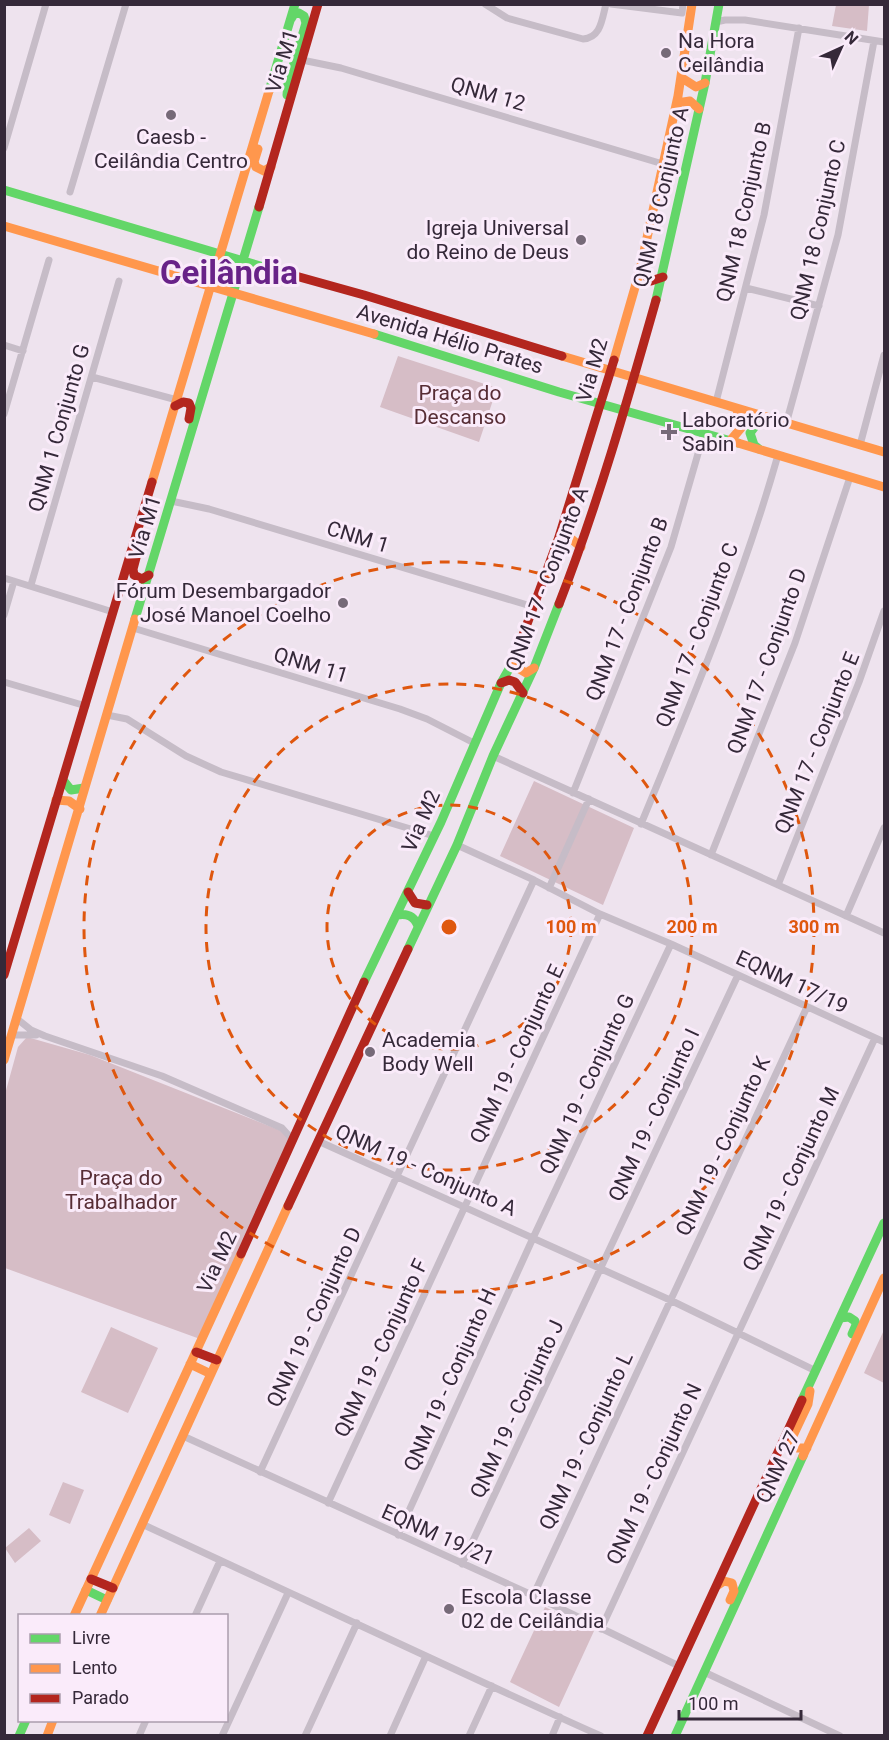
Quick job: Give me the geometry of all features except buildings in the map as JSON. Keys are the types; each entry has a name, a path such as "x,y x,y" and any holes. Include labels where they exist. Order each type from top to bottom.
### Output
{"main road":[{"name":"Via M1","path":"4,975 295,4"},
{"name":"Via M1","path":"4,1060 234,294 318,4"},
{"name":"Via M2","path":"75,1614 293,1140 336,1041 408,892 501,683 513,662 558,540 640,270 682,78 692,4"},
{"path":"716,22 718,4"},
{"path":"287,110 288,83 306,22 300,13 294,14 291,19"},
{"name":"QNM 18 Conjunto A","path":"634,378 663,277 716,22"},
{"path":"682,78 696,87 705,83"},
{"path":"677,103 692,101 699,109"},
{"path":"262,111 262,133 254,162 261,170 271,167"},
{"name":"Avenida Hélio Prates","path":"4,190 364,295 769,419 885,452"},
{"name":"Avenida Hélio Prates","path":"4,226 312,315 503,375 885,487"},
{"path":"640,270 647,280 663,277"},
{"name":"Via M2","path":"624,411 634,378"},
{"path":"176,403 186,402 191,408 182,443 181,468"},
{"path":"730,441 741,428 740,417 735,408"},
{"name":"QNM 17 - Conjunto A","path":"493,756 534,668 581,548 624,411"},
{"path":"760,450 754,445 750,433 759,421 769,419"},
{"path":"142,515 141,536 133,572 141,579 149,574"},
{"path":"558,540 569,537 581,548"},
{"path":"513,662 516,667 526,673 534,668"},
{"path":"501,683 507,680 513,681 521,687 523,693"},
{"name":"Via M2","path":"457,845 493,756"},
{"path":"63,780 71,790 78,791 84,788"},
{"path":"56,800 65,799 74,802 80,809"},
{"name":"QNM 19 - Conjunto A","path":"318,1142 457,845"},
{"path":"408,892 414,903 421,906 427,905"},
{"path":"397,915 411,915 418,926"},
{"path":"101,1614 144,1525 318,1142"},
{"path":"647,1736 885,1223"},
{"name":"QNM 27","path":"675,1736 885,1278"},
{"path":"832,1392 836,1367 856,1325 853,1318 846,1316 840,1318"},
{"path":"196,1352 217,1360"},
{"path":"190,1364 211,1374"},
{"path":"807,1448 798,1449 790,1442 808,1404 815,1372"},
{"path":"91,1579 113,1588"},
{"path":"713,1650 718,1627 734,1591 734,1586 730,1582 724,1581 718,1585"},
{"path":"86,1590 107,1600"},
{"path":"19,1736 25,1722"}],"street":[{"path":"4,148 46,4"},
{"path":"70,192 126,4"},
{"path":"485,4 507,18 583,39 593,37 598,33 606,4"},
{"path":"611,4 682,13 683,4"},
{"path":"716,22 735,19 885,42"},
{"name":"QNM 18 Conjunto B","path":"716,402 764,215 799,28"},
{"name":"QNM 18 Conjunto C","path":"786,424 838,235 874,41"},
{"name":"QNM 12","path":"302,60 341,68 663,164"},
{"path":"4,414 49,260"},
{"name":"QNM 1 Conjunto G","path":"30,585 119,281"},
{"path":"746,288 819,306"},
{"path":"4,345 23,351"},
{"path":"860,445 885,355"},
{"path":"92,377 176,403"},
{"name":"QNM 17 - Conjunto B","path":"573,793 671,547 704,433"},
{"name":"QNM 17 - Conjunto C","path":"640,824 707,665 778,455"},
{"name":"QNM 17 - Conjunto D","path":"711,855 795,643 850,477"},
{"name":"CNM 1","path":"171,501 209,509 534,607"},
{"path":"4,578 113,612"},
{"path":"4,615 14,581"},
{"name":"QNM 17 - Conjunto E","path":"778,885 860,682 885,611"},
{"name":"QNM 11","path":"133,628 400,709 427,719 474,743"},
{"path":"4,682 86,706"},
{"path":"107,715 127,719 186,756 221,772 434,836"},
{"path":"493,756 885,933"},
{"path":"549,888 588,799"},
{"path":"846,916 885,828"},
{"name":"EQNM 17/19","path":"457,845 534,880 600,914 885,1042"},
{"name":"QNM 19 - Conjunto D","path":"260,1472 534,880"},
{"name":"QNM 19 - Conjunto E","path":"464,1207 600,914"},
{"name":"QNM 19 - Conjunto G","path":"532,1238 671,944"},
{"name":"QNM 19 - Conjunto I","path":"601,1269 738,975"},
{"name":"QNM 19 - Conjunto K","path":"670,1300 807,1006"},
{"path":"16,1018 31,1030 45,1036 162,1076 282,1128 293,1140"},
{"path":"12,1035 45,1036"},
{"name":"QNM 19 - Conjunto M","path":"738,1334 875,1038"},
{"path":"282,1128 300,1124"},
{"name":"QNM 19 - Conjunto A","path":"318,1142 397,1175 670,1300 815,1372"},
{"name":"QNM 19 - Conjunto F","path":"328,1503 464,1207"},
{"name":"QNM 19 - Conjunto H","path":"398,1535 532,1238"},
{"name":"QNM 19 - Conjunto J","path":"462,1564 601,1269"},
{"name":"QNM 19 - Conjunto L","path":"532,1596 670,1300"},
{"name":"QNM 19 - Conjunto N","path":"601,1629 738,1334"},
{"name":"EQNM 19/21","path":"183,1436 679,1666"},
{"path":"144,1525 601,1736"},
{"path":"196,1614 220,1561"},
{"path":"222,1736 288,1593"},
{"path":"305,1736 357,1623"},
{"path":"390,1736 426,1656"},
{"path":"704,1672 840,1736"},
{"path":"469,1736 492,1686"},
{"path":"552,1736 560,1718"},
{"path":"139,1736 145,1722"}],"green space":[{"path":"836,5 869,5 867,31 832,26"},
{"name":"Praça do Descanso","path":"398,356 497,388 479,442 380,407"},
{"path":"534,781 634,828 603,905 500,856"},
{"name":"Praça do Trabalhador","path":"27,1037 90,1055 287,1133 290,1137 200,1339 5,1268 5,1094 18,1047"},
{"path":"111,1327 158,1348 128,1413 81,1392"},
{"path":"884,1330 884,1383 864,1373"},
{"path":"63,1482 84,1490 70,1524 49,1515"},
{"path":"29,1528 41,1541 15,1563 5,1548"},
{"path":"545,1607 594,1631 559,1707 510,1682"}],"traffic: fast":[{"path":"269,91 295,4"},
{"path":"656,300 705,83 719,4"},
{"path":"287,95 288,83 306,23 304,16 299,13 294,14 291,19"},
{"path":"4,190 267,268"},
{"path":"135,619 259,207"},
{"path":"374,334 559,392 738,443"},
{"path":"759,449 754,445 750,433 759,421 769,419"},
{"path":"408,949 457,845 493,756 534,668 559,604"},
{"path":"364,982 441,822 523,635"},
{"path":"63,780 71,790 84,788"},
{"path":"397,915 410,916 418,926"},
{"path":"802,1400 884,1223"},
{"path":"840,1318 849,1317 855,1321 856,1325 852,1334"},
{"path":"675,1736 803,1456"},
{"path":"86,1590 107,1600"},
{"path":"19,1736 25,1722"}],"traffic: slow":[{"path":"614,360 640,270 678,96 692,4"},
{"path":"682,78 696,87 705,83"},
{"path":"152,482 269,91"},
{"path":"677,103 690,101 699,109"},
{"path":"258,149 254,162 256,167 264,171 271,167"},
{"path":"4,226 374,334"},
{"path":"562,356 884,452"},
{"path":"730,441 741,428 736,408"},
{"path":"738,443 884,487"},
{"path":"558,540 569,537 581,547"},
{"path":"4,1060 135,619"},
{"path":"513,662 516,667 526,673 534,668"},
{"path":"56,800 69,801 80,809"},
{"path":"101,1614 288,1206"},
{"path":"75,1614 241,1254"},
{"path":"803,1456 884,1278"},
{"path":"190,1364 211,1374"},
{"path":"807,1448 797,1448 790,1442 808,1404 810,1391"},
{"path":"718,1585 724,1581 732,1583 734,1591 730,1600"},
{"path":"47,1736 52,1722"}],"traffic: jam":[{"path":"259,207 318,4"},
{"path":"267,268 364,295 562,356"},
{"path":"640,270 651,281 663,277"},
{"path":"559,604 599,491 656,300"},
{"path":"523,635 558,540 614,360"},
{"path":"175,406 183,402 189,403 191,408 189,419"},
{"path":"4,975 152,482"},
{"path":"138,550 133,569 134,575 142,579 149,575"},
{"path":"501,683 509,680 515,682 523,693"},
{"path":"408,892 415,903 427,905"},
{"path":"288,1206 408,949"},
{"path":"241,1254 364,982"},
{"path":"196,1352 217,1360"},
{"path":"647,1736 802,1400"},
{"path":"91,1579 113,1588"}],"place":[{"name":"Na Hora Ceilândia","path":"666,53"},
{"name":"Caesb - Ceilândia Centro","path":"171,115"},
{"name":"Igreja Universal do Reino de Deus","path":"581,240"},
{"name":"Laboratório Sabin","path":"669,432"},
{"name":"Fórum Desembargador José Manoel Coelho","path":"343,603"},
{"name":"Academia Body Well","path":"370,1052"},
{"name":"Escola Classe 02 de Ceilândia","path":"449,1609"}],"district":[{"name":"Ceilândia","path":"229,272"}]}
